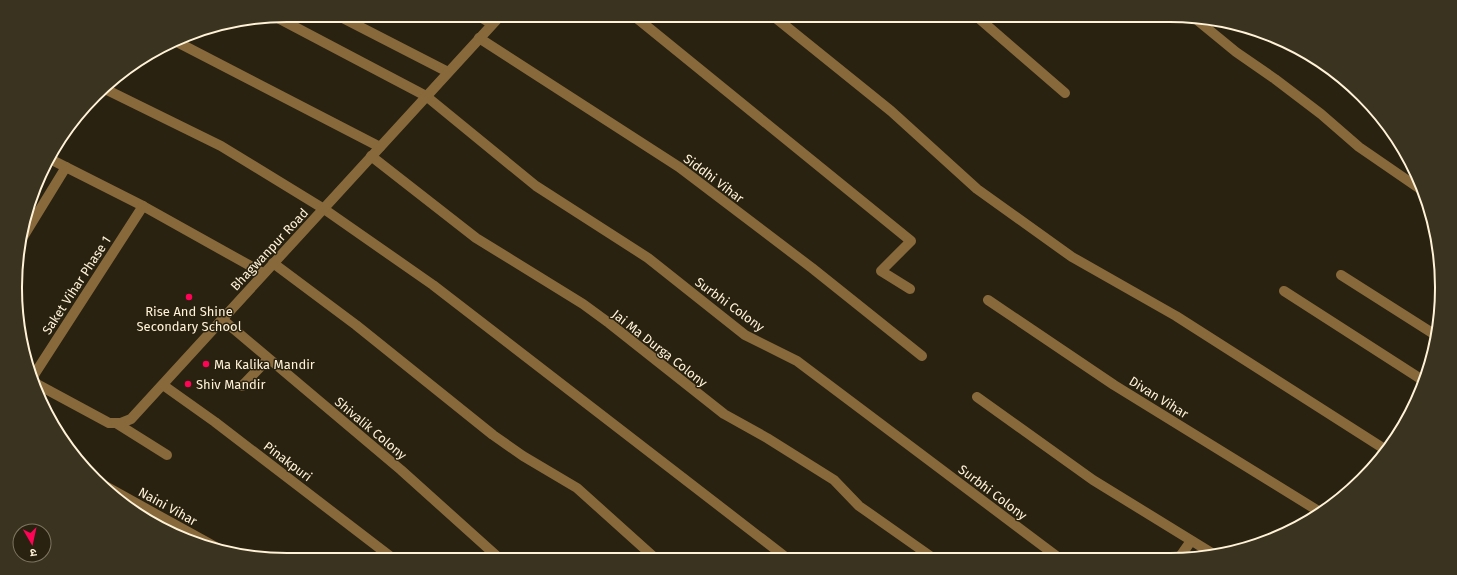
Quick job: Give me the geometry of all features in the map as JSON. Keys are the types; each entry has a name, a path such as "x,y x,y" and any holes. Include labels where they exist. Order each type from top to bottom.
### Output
{"street":[{"name":"Surbhi Colony","path":"286,22 426,96 536,186 648,258 745,335 797,361 1052,553"},
{"path":"351,22 448,72"},
{"path":"642,22 911,241 881,271 910,289"},
{"path":"781,22 891,111 977,189 1072,257 1176,316 1381,447"},
{"path":"983,22 1065,93"},
{"name":"Bhagwanpur Road","path":"116,423 121,423 131,419 163,386 263,273 324,209 492,24"},
{"path":"1202,24 1236,52 1275,79 1320,114 1359,147 1415,185"},
{"name":"Siddhi Vihar","path":"479,38 679,167 812,268 922,356"},
{"path":"181,44 380,147"},
{"path":"109,91 220,146 324,209 433,285 780,553"},
{"name":"Jai Ma Durga Colony","path":"371,156 476,238 577,300 609,323 724,414 767,438 834,480 859,506 926,553"},
{"path":"54,161 143,206 263,273"},
{"path":"29,227 66,167"},
{"name":"Saket Vihar Phase 1","path":"36,372 143,206"},
{"path":"273,263 356,325 493,435 523,456 577,488 649,553"},
{"path":"1341,276 1431,333"},
{"path":"1284,291 1419,379"},
{"name":"Divan Vihar","path":"988,300 1114,385 1315,509"},
{"name":"Shivalik Colony","path":"222,319 401,470 492,553"},
{"path":"242,386 268,359"},
{"path":"41,386 109,423 116,423 167,455"},
{"name":"Pinakpuri","path":"163,386 215,422 387,553"},
{"path":"977,397 1093,480 1207,550"},
{"name":"Naini Vihar","path":"124,497 199,538"},
{"path":"1183,552 1191,541"}],"place":[{"name":"Rise And Shine Secondary School","path":"189,297"},
{"name":"Ma Kalika Mandir","path":"206,364"},
{"name":"Shiv Mandir","path":"188,384"}]}
